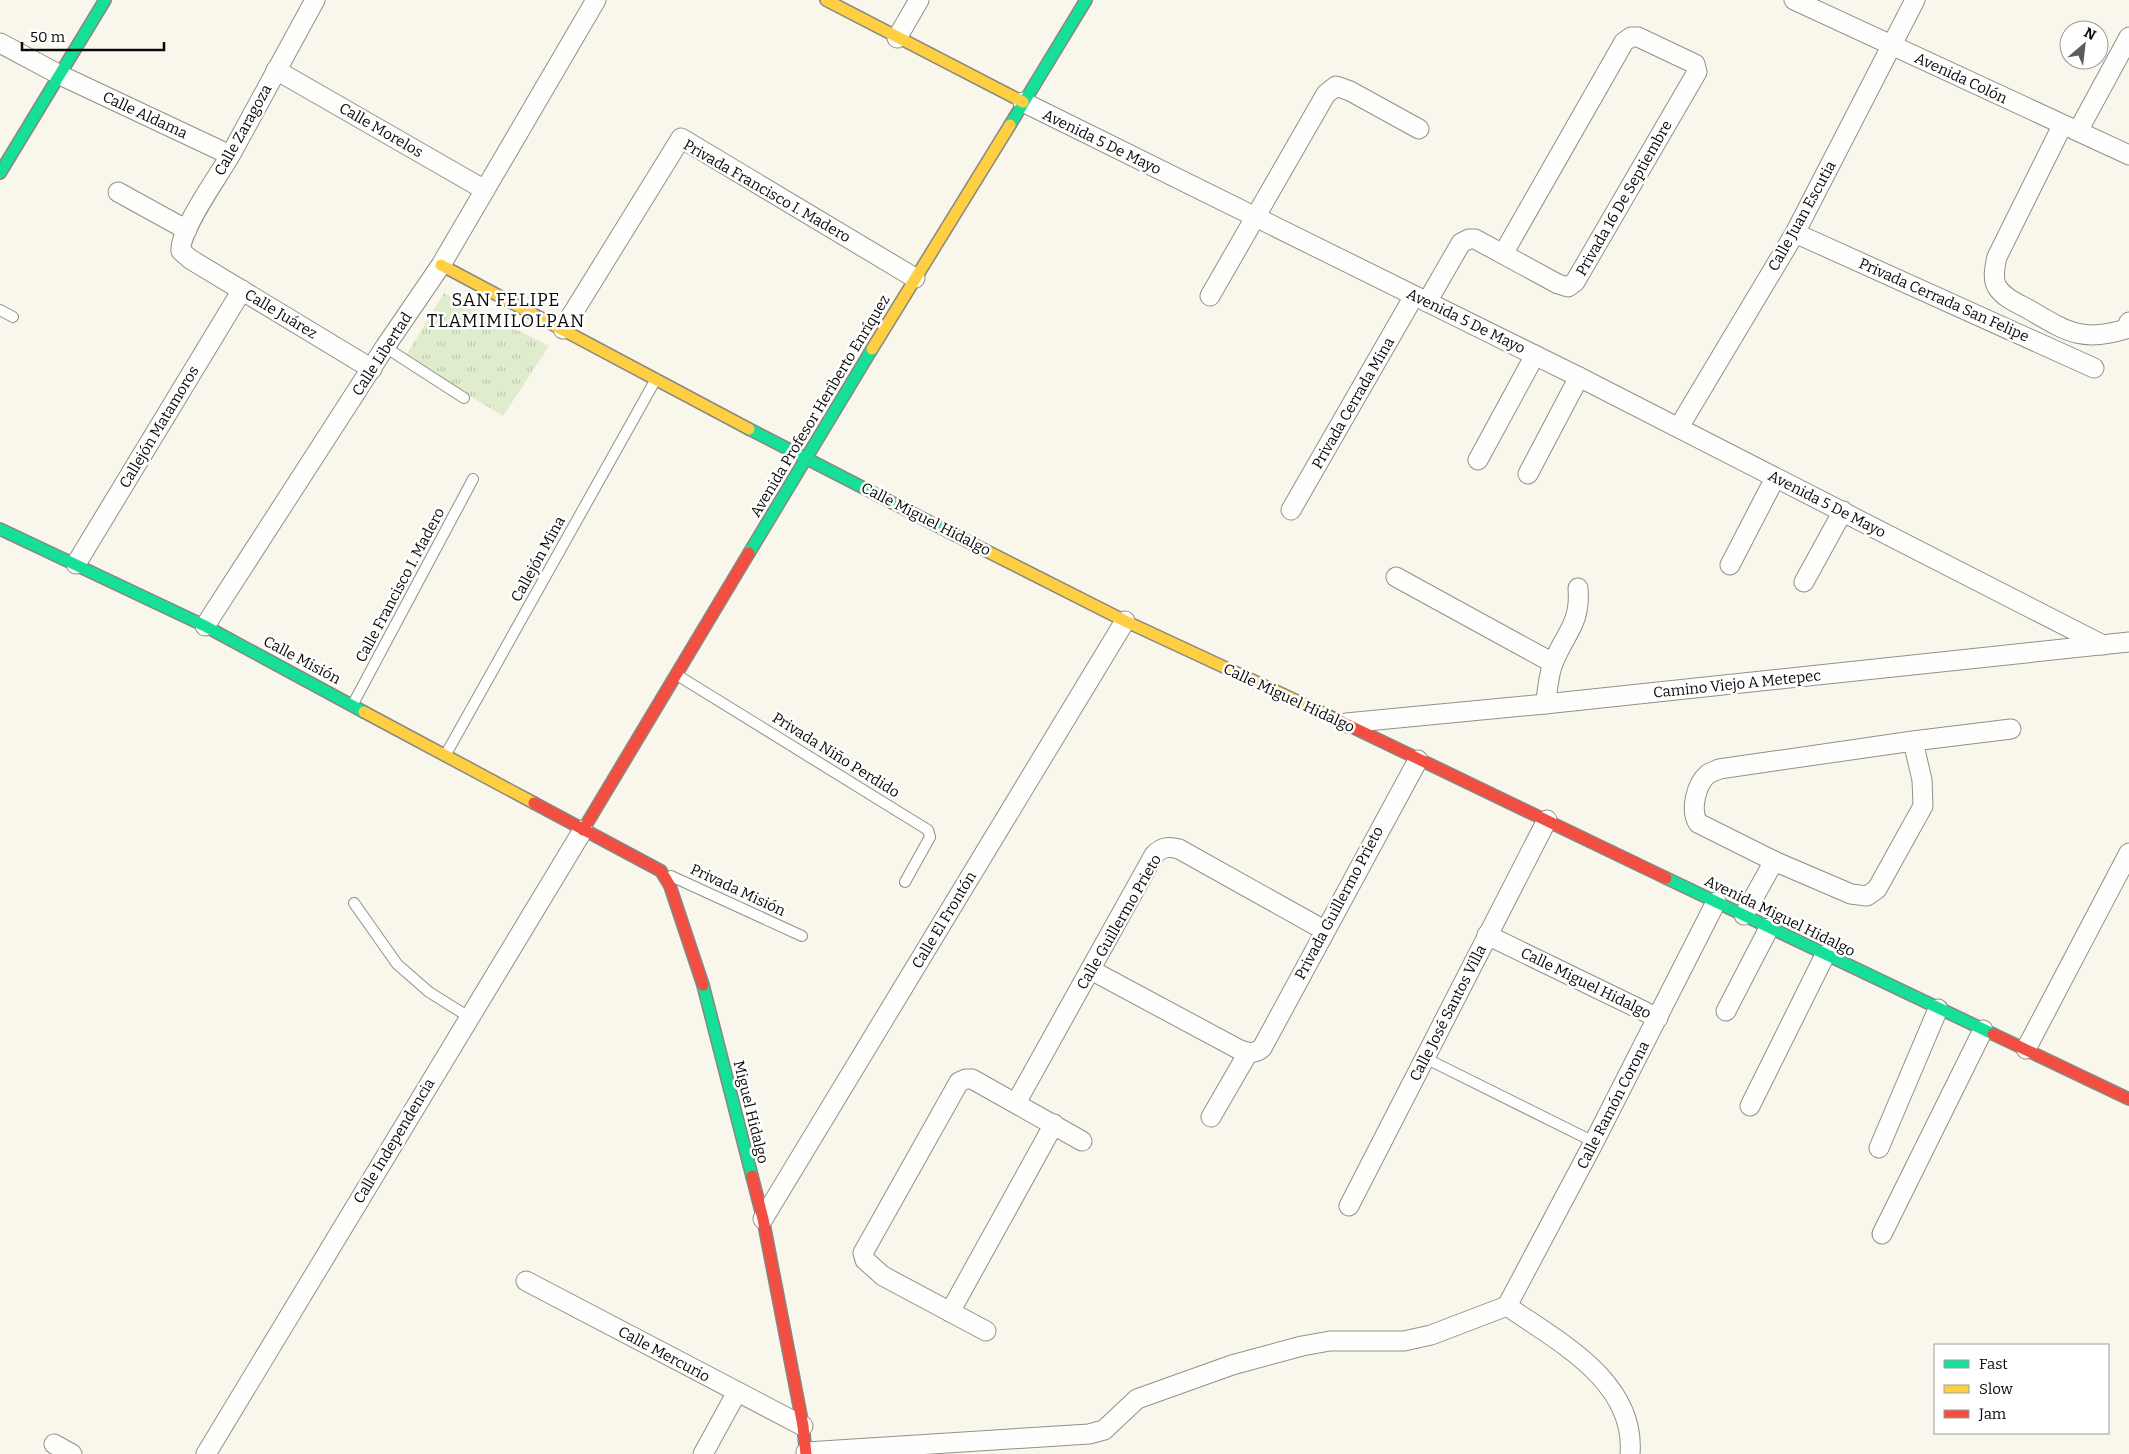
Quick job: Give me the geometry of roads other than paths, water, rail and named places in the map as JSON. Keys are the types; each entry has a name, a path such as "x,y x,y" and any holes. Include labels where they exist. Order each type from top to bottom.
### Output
{"main road":[{"path":"0,173 106,0"},
{"name":"Avenida 5 De Mayo","path":"826,0 1023,102"},
{"name":"Avenida Profesor Heriberto Enríquez","path":"583,830 678,674 805,458 1086,0"},
{"name":"Calle Miguel Hidalgo","path":"442,264 805,458 1125,621 1345,723 1418,760"},
{"name":"Calle Misión","path":"0,529 205,626 353,704 583,830"},
{"name":"Avenida Miguel Hidalgo","path":"1418,760 2129,1099"},
{"path":"583,830 662,871"},
{"name":"Miguel Hidalgo","path":"662,871 670,886 702,982 763,1219 803,1426 806,1453"}],"street":[{"name":"Calle Zaragoza","path":"190,259 181,251 187,230 315,0"},
{"name":"Calle Libertad","path":"205,626 385,347 442,264 596,0"},
{"path":"897,38 919,0"},
{"name":"Avenida Colón","path":"1794,0 2129,155"},
{"name":"Calle Juan Escutia","path":"1679,427 1795,233 1915,0"},
{"name":"Privada 16 De Septiembre","path":"1421,299 1461,243 1475,239 1558,284 1568,286 1575,282 1698,68 1691,62 1638,37 1631,37 1624,42 1503,254"},
{"path":"2129,37 2070,128 1997,257 1994,272 1996,285 2004,296 2068,332 2105,336 2126,329 2129,322"},
{"name":"Calle Aldama","path":"0,43 60,75 230,155"},
{"name":"Calle Morelos","path":"276,70 485,190"},
{"path":"1210,296 1326,94 1336,86 1350,91 1418,130"},
{"name":"Avenida 5 De Mayo","path":"1023,102 1536,355 2103,645"},
{"name":"Privada Francisco I. Madero","path":"564,329 681,138 915,278"},
{"path":"118,192 187,230"},
{"name":"Privada Cerrada San Felipe","path":"1795,233 2094,368"},
{"name":"Calle Juárez","path":"190,259 372,369"},
{"name":"Callejón Matamoros","path":"76,564 242,290"},
{"name":"Privada Cerrada Mina","path":"1291,510 1421,299"},
{"path":"1478,460 1536,355"},
{"path":"1528,474 1579,377"},
{"path":"1730,565 1775,478"},
{"path":"1804,582 1843,511"},
{"path":"1396,577 1553,663"},
{"path":"1545,704 1553,663 1577,617 1580,606 1578,588"},
{"name":"Calle El Frontón","path":"763,1219 1125,621"},
{"name":"Camino Viejo A Metepec","path":"1345,723 1545,704 2129,642"},
{"path":"1913,741 1922,780 1923,806 1887,873 1873,894 1867,896 1851,894 1774,861 1698,823 1693,810 1702,783 1709,774 1732,766 1913,741 2011,729"},
{"name":"Privada Guillermo Prieto","path":"1211,1117 1255,1050 1418,760"},
{"name":"Calle José Santos Villa","path":"1349,1206 1547,820"},
{"name":"Calle Independencia","path":"206,1454 583,830"},
{"name":"Calle Guillermo Prieto","path":"1016,1104 1154,855 1159,850 1169,847 1179,849 1324,930"},
{"path":"2026,1049 2129,853"},
{"path":"1744,915 1774,861"},
{"name":"Calle Ramón Corona","path":"1507,1306 1594,1142 1716,902"},
{"path":"1726,1011 1769,928"},
{"name":"Calle Miguel Hidalgo","path":"1487,935 1658,1018"},
{"path":"1750,1106 1825,955"},
{"path":"1091,970 1255,1050"},
{"path":"1879,1148 1938,1009"},
{"path":"1882,1234 1983,1030"},
{"path":"986,1331 883,1276 869,1266 862,1253 959,1082 972,1079 1082,1141"},
{"path":"950,1312 1054,1124"},
{"name":"Calle Mercurio","path":"526,1281 803,1426"},
{"path":"806,1453 1089,1434 1104,1430 1137,1399 1232,1365 1302,1346 1330,1341 1404,1340 1432,1335 1507,1306 1586,1362 1608,1386 1622,1409 1628,1431 1630,1454"},
{"path":"703,1454 737,1392"},
{"path":"54,1444 72,1454"}],"lane":[{"path":"0,310 13,317"},
{"path":"385,347 464,398"},
{"name":"Callejón Mina","path":"445,756 657,378"},
{"name":"Calle Francisco I. Madero","path":"353,704 473,479"},
{"name":"Privada Niño Perdido","path":"678,674 928,830 930,834 928,841 905,882"},
{"name":"Privada Misión","path":"662,871 802,936"},
{"path":"354,903 397,964 429,992 469,1017"},
{"path":"1425,1058 1594,1142"}],"district":[{"name":"SAN FELIPE TLAMIMILOLPAN","path":"506,310"}]}
